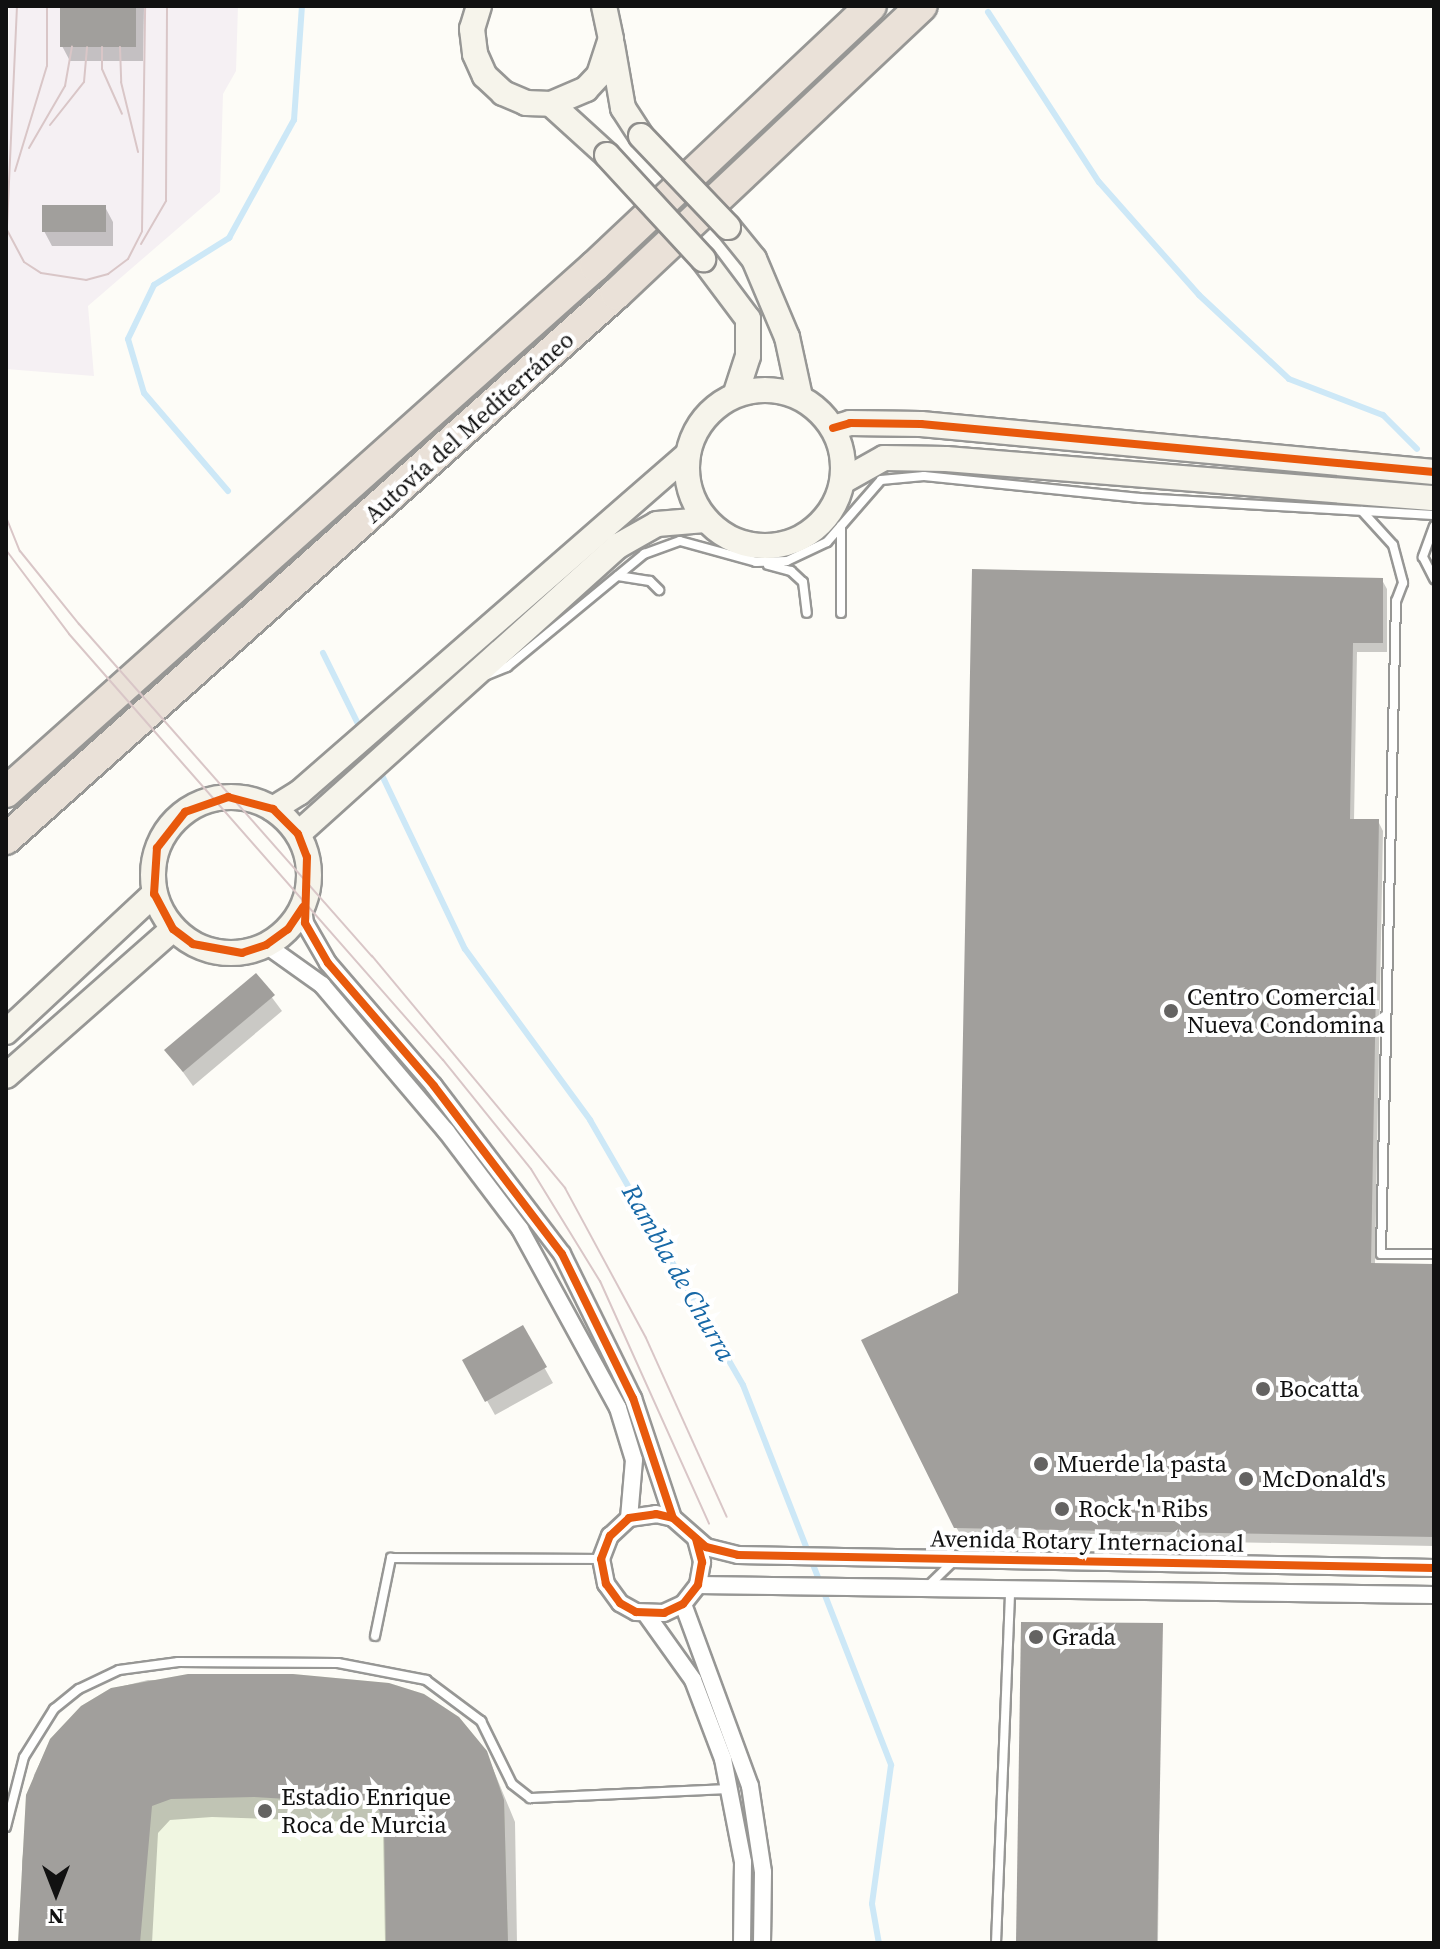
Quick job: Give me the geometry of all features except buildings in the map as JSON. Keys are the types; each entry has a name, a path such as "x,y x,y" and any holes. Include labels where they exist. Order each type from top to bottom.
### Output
{"highway":[{"name":"Autovía del Mediterráneo","path":"6,792 559,298 871,6"},
{"name":"Autovía del Mediterráneo","path":"6,839 616,294 922,6"}],"street":[{"path":"479,6 472,29 475,54 485,76 503,93 526,103 551,104 586,89 603,67 611,17"},
{"path":"611,17 623,108 641,136 728,227 761,273 787,337 800,397"},
{"path":"551,104 607,155 703,259 748,319 748,356 736,394"},
{"path":"273,809 299,793 409,693 687,455 713,408 736,394 769,389 800,397 833,428 843,454 843,481 835,505 819,525 774,546 748,545 725,536 705,520 686,478 687,455"},
{"path":"833,428 850,423 921,424 1434,472"},
{"path":"843,481 884,458 1434,498"},
{"path":"298,834 423,718 618,546 657,524 705,520"},
{"path":"303,907 288,929 266,945 242,953 217,952 173,929 154,894 157,848 185,812 228,797 273,809 298,834 308,870 303,907 305,923 328,963 434,1086 562,1254 633,1398 673,1518"},
{"path":"6,1032 154,894"},
{"path":"6,1076 173,929"},
{"path":"266,945 322,985 446,1131 520,1229 618,1408 634,1460 629,1518"},
{"path":"646,1614 683,1604 698,1585 702,1562 696,1539 673,1518 656,1514 629,1518 610,1536 601,1559 606,1584 620,1603 646,1614 693,1680 731,1789 745,1889 742,1943"},
{"name":"Avenida Rotary Internacional","path":"696,1539 738,1555 1428,1568"},
{"path":"1375,1593 1381,1577 1428,1568"},
{"name":"Avenida Rotary Internacional","path":"698,1585 754,1582 930,1584 1434,1595"},
{"path":"683,1604 750,1786 763,1872 762,1943"}],"lane":[{"path":"756,562 787,561 827,542 881,480 924,476 1140,498 1434,515"},
{"path":"1196,480 1315,506"},
{"path":"1361,511 1393,545 1403,583 1396,601 1381,1254 1434,1254"},
{"path":"841,526 841,613"},
{"path":"1434,526 1423,557 1434,579"},
{"path":"464,684 507,667 644,554 680,541 791,571 803,582 807,613"},
{"path":"618,576 650,581 659,590"},
{"path":"375,1636 391,1558 601,1559"},
{"path":"930,1584 956,1559"},
{"path":"996,1943 1011,1586"},
{"path":"6,1827 24,1757 54,1709 79,1689 119,1670 178,1662 338,1663 426,1680 481,1721 512,1784 530,1798 731,1789"}],"shaded area":[{"path":"9,6 238,6 236,71 223,94 220,192 88,306 94,376 6,369"}],"green space":[{"name":"Estadio Enrique Roca de Murcia","path":"188,1674 293,1674 389,1683 424,1694 459,1717 487,1751 504,1800 508,1943 18,1943 26,1795 50,1739 81,1706 111,1688"}],"waterway":[{"name":"Rambla de Churra","path":"228,491 144,393 128,339 154,285 229,238 294,120 302,6"},
{"path":"988,12 1099,182 1199,295 1289,379 1383,415 1417,449"},
{"name":"Rambla de Churra","path":"323,653 361,730"},
{"name":"Rambla de Churra","path":"379,769 465,949 590,1120 743,1385 891,1765 872,1904 879,1943"}],"tram line":[{"path":"17,6 7,230 24,262 41,273 86,280 108,274 128,259 142,231 145,6"},
{"path":"15,171 47,66 47,6"},
{"path":"141,244 166,201 167,6"},
{"path":"29,148 65,86 72,47"},
{"path":"50,125 84,82 87,47"},
{"path":"102,47 102,69 122,114"},
{"path":"120,47 121,82 138,152"},
{"path":"6,517 20,551 79,624 372,956 565,1188 646,1338 727,1517"},
{"path":"6,550 69,634 443,1060 531,1169 600,1281 709,1524"}],"cycle path":[{"path":"833,428 850,423 921,424 1434,472"},
{"path":"303,907 288,929 266,945 242,953 193,944 173,929 154,894 157,848 185,812 228,797 273,809 298,834 307,857 305,923 328,963 434,1086 562,1254 633,1398 673,1518"},
{"path":"696,1539 702,1562 698,1585 683,1604 664,1613 636,1612 620,1603 606,1584 601,1559 610,1536 629,1518 656,1514 673,1518 706,1547 738,1555 1434,1568"}],"place":[{"name":"Centro Comercial Nueva Condomina","path":"1171,1011"},
{"name":"Bocatta","path":"1263,1389"},
{"name":"Muerde la pasta","path":"1041,1464"},
{"name":"McDonald's","path":"1246,1479"},
{"name":"Rock 'n Ribs","path":"1062,1509"},
{"name":"Grada","path":"1036,1637"},
{"name":"Estadio Enrique Roca de Murcia","path":"265,1811"}]}
